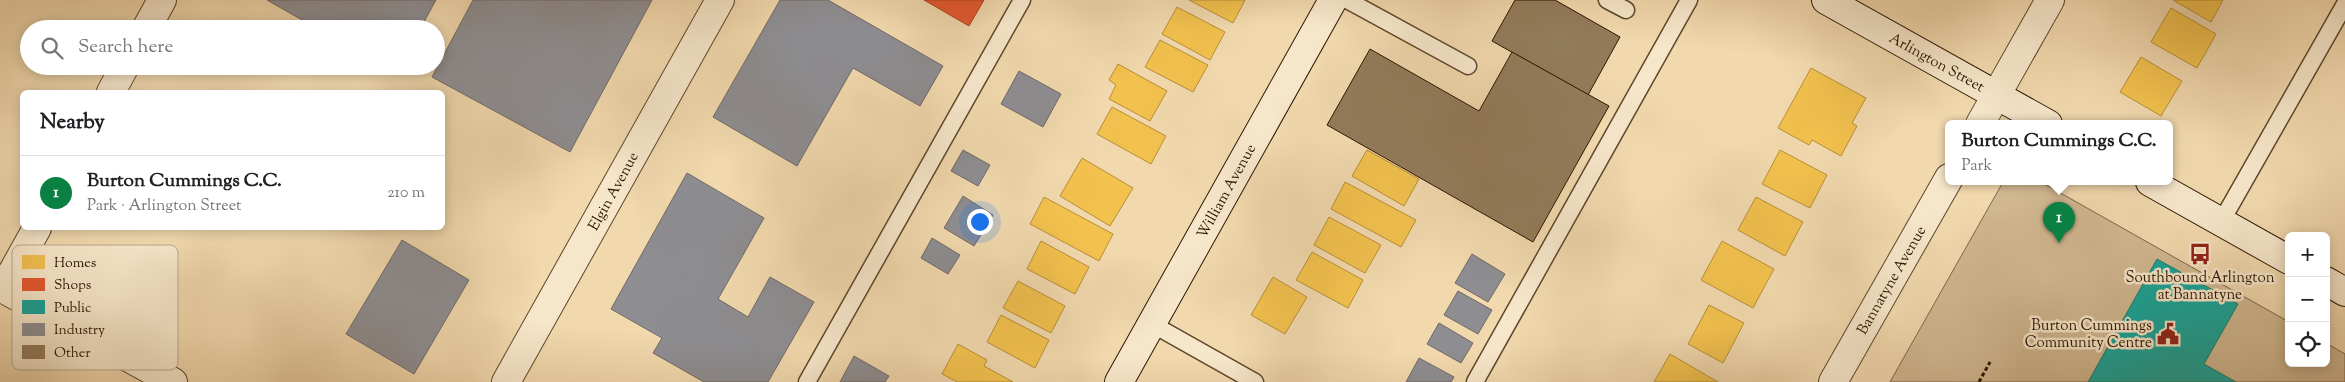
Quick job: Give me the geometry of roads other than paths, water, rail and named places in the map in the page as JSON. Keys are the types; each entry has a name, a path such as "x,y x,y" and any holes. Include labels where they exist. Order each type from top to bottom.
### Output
{"street":[{"path":"151,20 162,0"},
{"name":"Elgin Avenue","path":"506,382 720,0"},
{"name":"William Avenue","path":"1119,382 1333,0"},
{"name":"Arlington Street","path":"1826,0 2041,120"},
{"path":"1982,120 2050,0"},
{"path":"112,90 120,75"},
{"name":"Bannatyne Avenue","path":"1834,382 1945,185"},
{"path":"2155,185 2285,258"},
{"path":"27,245 36,230"},
{"path":"2,288 12,271"},
{"path":"2330,283 2345,292"},
{"path":"151,370 173,382"}],"lane":[{"path":"806,382 1022,0"},
{"path":"1347,0 1468,66"},
{"path":"1607,0 1626,10"},
{"path":"1475,382 1689,0"},
{"path":"2221,222 2345,4"},
{"path":"1152,324 1255,382"}],"place":[{"name":"Burton Cummings C.C.","path":"2059,243"},
{"name":"Southbound Arlington at Bannatyne","path":"2200,254"},
{"name":"Burton Cummings Community Centre","path":"2168,334"}]}
